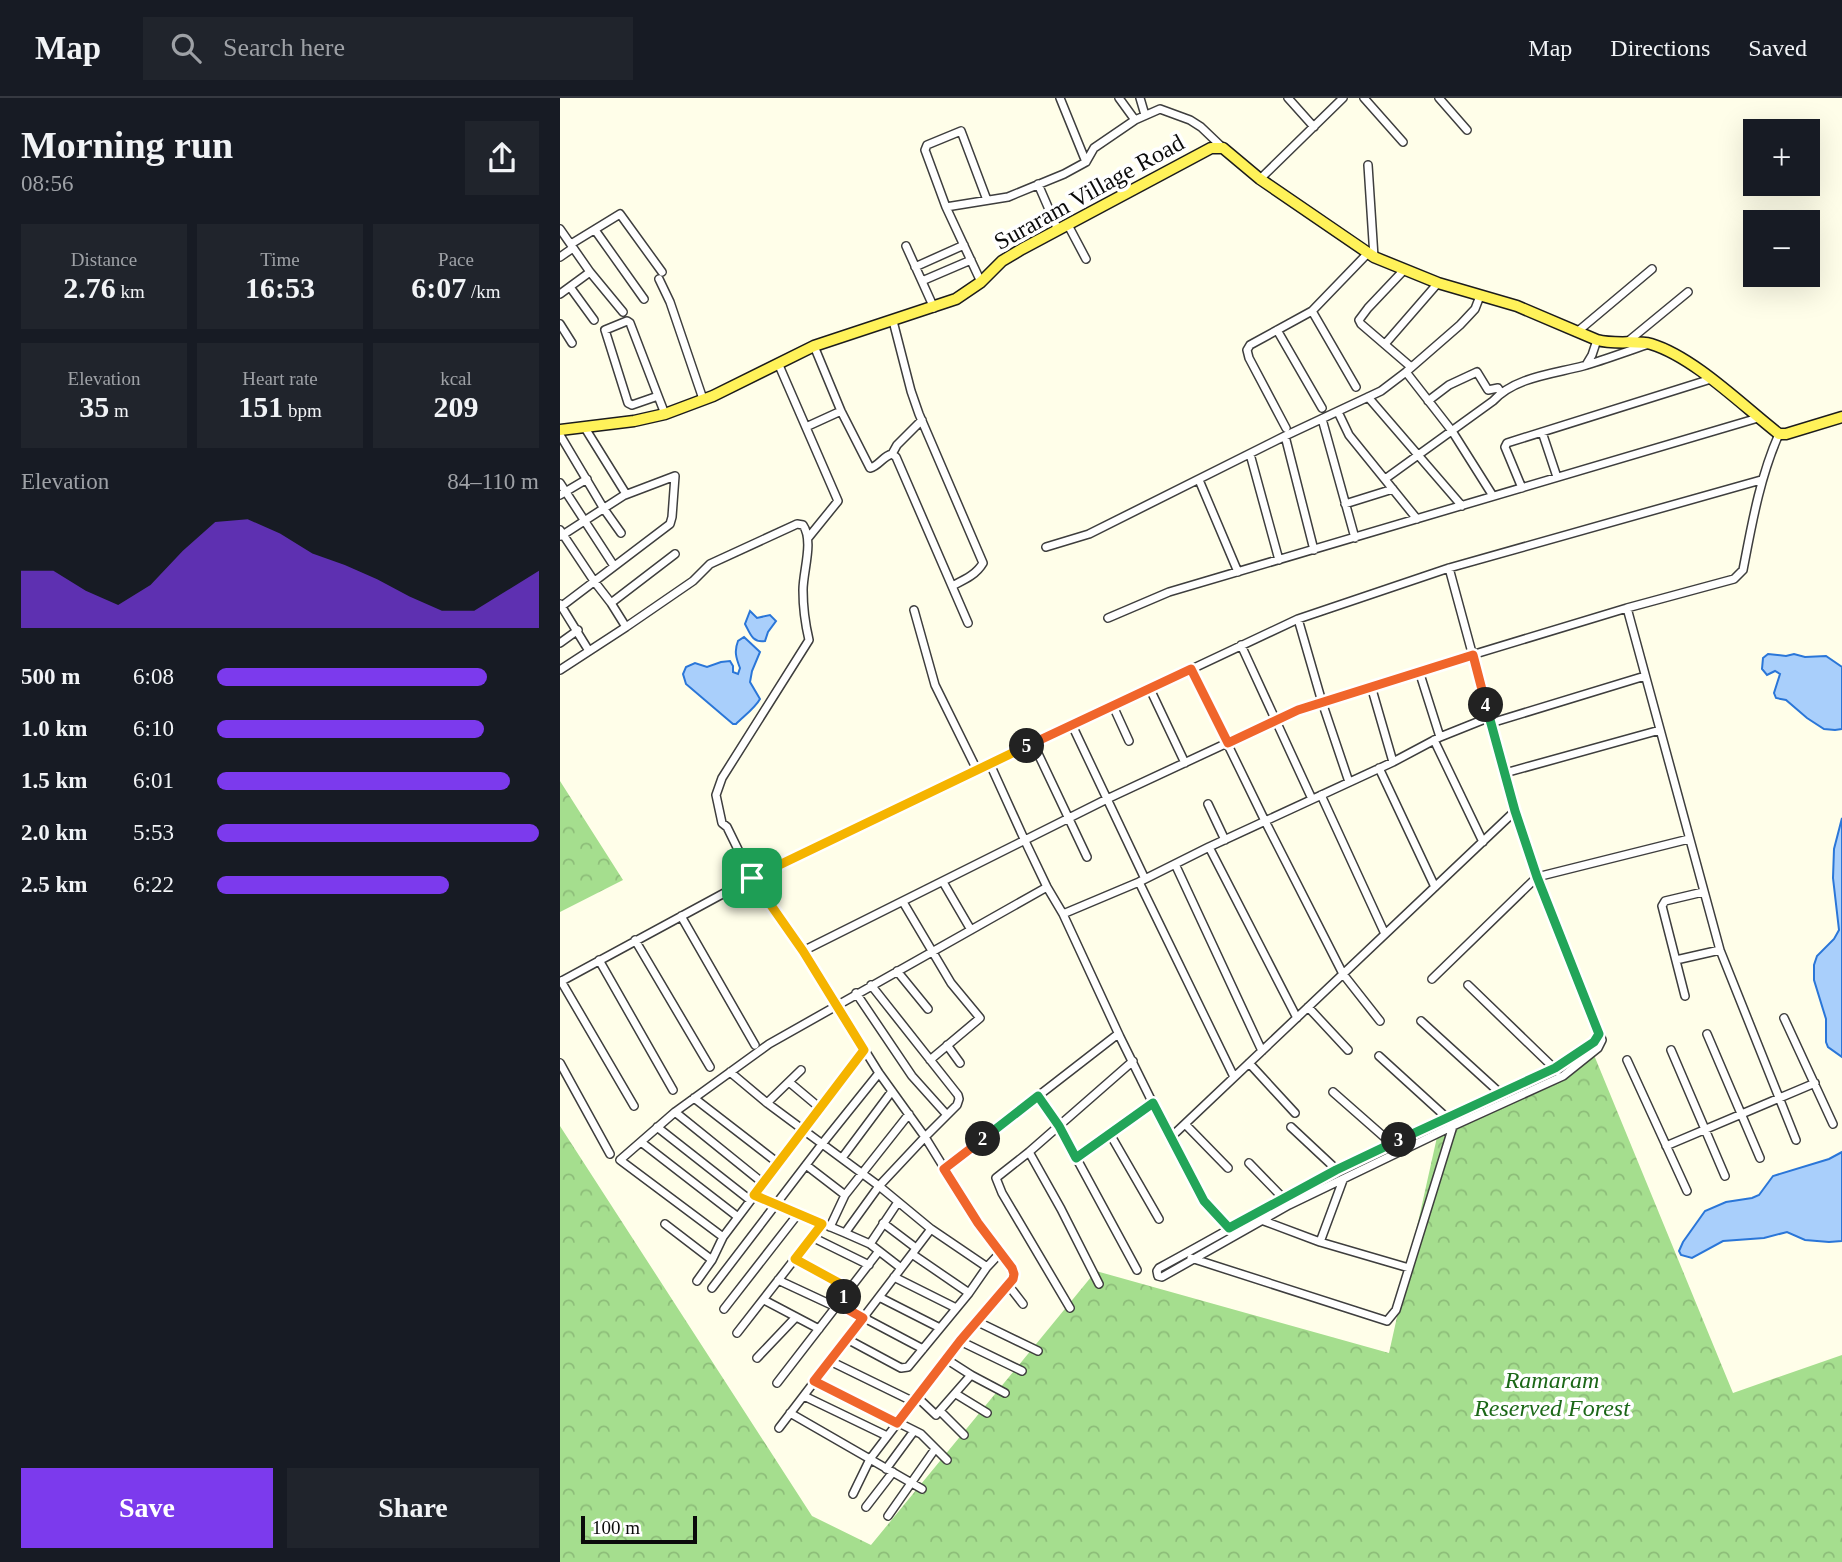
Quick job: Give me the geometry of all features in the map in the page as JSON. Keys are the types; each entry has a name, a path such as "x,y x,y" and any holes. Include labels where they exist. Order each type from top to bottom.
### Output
{"main road":[{"name":"Suraram Village Road","path":"560,433 665,414 703,399 814,346 956,299 981,282 1002,261 1211,148 1223,148 1260,179 1371,255 1438,283 1517,306 1597,340 1608,343 1650,344 1682,358 1779,434"},
{"path":"1779,434 1842,417"}],"street":[{"path":"1060,98 1086,162"},
{"path":"1119,98 1135,120"},
{"path":"1140,98 1145,115"},
{"path":"1288,98 1314,127"},
{"path":"1260,179 1343,98"},
{"path":"1364,98 1403,142"},
{"path":"1438,98 1467,130"},
{"path":"946,207 1008,197 1064,174 1086,162 1094,148 1135,120 1160,109 1190,120 1223,148"},
{"path":"981,282 946,207 925,147 958,131 962,133 987,200"},
{"path":"1314,550 1286,432 1247,350 1250,345 1312,311 1371,255 1368,165"},
{"path":"1038,184 1086,260"},
{"path":"560,257 618,214 622,214 660,275 703,399"},
{"path":"560,229 590,272 623,312"},
{"path":"595,230 644,299"},
{"path":"915,267 964,245"},
{"path":"906,246 934,308"},
{"path":"922,281 971,260"},
{"path":"1577,332 1652,269"},
{"path":"1404,270 1359,320 1408,370 1452,431 1493,496"},
{"path":"560,294 590,272"},
{"path":"1385,344 1438,283"},
{"path":"570,287 594,320"},
{"path":"1626,343 1688,292"},
{"path":"1046,547 1089,534 1250,454 1286,432 1322,419 1381,391 1460,325 1475,309 1480,296"},
{"path":"1312,311 1356,387"},
{"path":"658,396 630,405 605,330 629,321 665,414"},
{"path":"893,321 911,391 983,563 971,575 952,586"},
{"path":"560,324 572,343"},
{"path":"1277,330 1322,408"},
{"path":"1586,365 1597,340"},
{"path":"1385,479 1501,393 1520,383 1650,344"},
{"path":"814,346 841,411 870,468 892,454 897,444 922,420"},
{"path":"778,363 838,501 808,538"},
{"path":"1428,401 1449,385 1477,372 1488,390 1498,388 1501,393"},
{"path":"1522,488 1505,445 1711,379"},
{"path":"1368,397 1462,506"},
{"path":"806,428 841,411"},
{"path":"1338,412 1349,435 1417,519"},
{"path":"1108,618 1169,592 1758,418"},
{"path":"1322,419 1356,538"},
{"path":"584,428 625,495"},
{"path":"1542,432 1557,477"},
{"path":"560,433 621,533"},
{"path":"803,951 1107,799 1298,710 1627,608 1734,579 1743,570 1762,480 1779,434"},
{"path":"892,454 896,457 968,623"},
{"path":"1250,454 1279,560"},
{"path":"589,651 561,607 594,581 670,524 675,476 625,495 561,534 594,581 611,603 626,627"},
{"path":"563,493 587,479"},
{"path":"1199,480 1238,572"},
{"path":"634,1106 560,981 752,878 1298,619 1450,568 1762,480"},
{"path":"560,483 563,493 614,566"},
{"path":"1345,504 1393,489"},
{"path":"560,670 693,581 710,564 797,524 806,528 808,538 803,588 808,640 722,778 716,795 722,823 727,827 752,878 803,951 879,1073 925,1137 978,1223 1014,1274 1009,1286 960,1341 870,1459 853,1494"},
{"path":"611,603 675,554"},
{"path":"1450,568 1515,811 1537,877 1602,1040 1598,1048 1563,1076 1289,1205 1162,1277 1158,1276 1158,1268 1336,1170 1555,1068 1594,1042 1599,1034"},
{"path":"1627,608 1720,950 1796,1140"},
{"path":"914,610 935,685 977,770"},
{"path":"1298,619 1349,782"},
{"path":"560,643 578,630"},
{"path":"1241,645 1312,799"},
{"path":"1191,669 1343,974 1380,1021"},
{"path":"1419,671 1437,738 1483,842"},
{"path":"1063,914 1142,881 1393,762 1437,738 1490,720 1645,677"},
{"path":"1371,686 1393,762"},
{"path":"1150,689 1185,763"},
{"path":"1113,706 1129,741"},
{"path":"1072,725 1234,1077"},
{"path":"1504,773 1660,730"},
{"path":"1033,743 1087,857"},
{"path":"990,764 1170,1138 1204,1201 1229,1228"},
{"path":"1379,768 1435,887"},
{"path":"1321,795 1385,934"},
{"path":"1208,803 1224,840"},
{"path":"1170,1138 1515,811"},
{"path":"1432,979 1537,877 1689,839"},
{"path":"1209,847 1297,1018"},
{"path":"1175,864 1262,1051"},
{"path":"943,882 971,930"},
{"path":"723,1237 620,1160 675,1112 769,1044 1047,887"},
{"path":"1685,996 1662,906 1665,901 1703,892"},
{"path":"903,902 951,982 980,1018 930,1060"},
{"path":"681,916 755,1045"},
{"path":"635,940 710,1067"},
{"path":"1676,960 1720,950"},
{"path":"599,960 673,1090"},
{"path":"897,971 928,1009"},
{"path":"845,1233 879,1186 957,1105 959,1099 871,985"},
{"path":"1468,985 1563,1076"},
{"path":"856,993 912,1076 947,1115"},
{"path":"1308,1007 1349,1050"},
{"path":"1784,1018 1833,1124"},
{"path":"1421,1021 1500,1093"},
{"path":"944,1169 1118,1034"},
{"path":"1707,1034 1760,1158"},
{"path":"947,1045 960,1063"},
{"path":"697,1281 712,1260 723,1237 864,1050"},
{"path":"1671,1050 1725,1176"},
{"path":"1379,1056 1453,1126"},
{"path":"1627,1060 1687,1191"},
{"path":"1070,1308 1002,1194 996,1178 1133,1061"},
{"path":"560,1063 610,1154"},
{"path":"1249,1063 1295,1113"},
{"path":"767,1103 801,1070"},
{"path":"730,1072 931,1229 987,1267"},
{"path":"712,1288 879,1073"},
{"path":"789,1082 820,1108"},
{"path":"1666,1146 1815,1083"},
{"path":"842,1158 892,1091"},
{"path":"1333,1091 1391,1143"},
{"path":"1038,1096 1059,1126 1137,1270"},
{"path":"694,1098 778,1163"},
{"path":"1076,1158 1153,1103"},
{"path":"675,1112 763,1183"},
{"path":"737,1333 812,1237 826,1225 845,1195 909,1114"},
{"path":"1185,1124 1228,1168"},
{"path":"1184,1254 1387,1321 1396,1310 1453,1126"},
{"path":"657,1127 752,1198 870,1244 901,1268"},
{"path":"1291,1127 1336,1170"},
{"path":"1110,1134 1159,1219"},
{"path":"641,1142 738,1217"},
{"path":"1029,1152 1099,1284"},
{"path":"1249,1163 1283,1198"},
{"path":"806,1165 845,1195"},
{"path":"1320,1242 1343,1180"},
{"path":"870,1244 898,1202"},
{"path":"724,1309 798,1214"},
{"path":"1264,1220 1320,1242 1409,1268"},
{"path":"883,1223 914,1251 969,1293"},
{"path":"665,1224 712,1260"},
{"path":"779,1429 931,1229"},
{"path":"812,1237 869,1265"},
{"path":"777,1383 879,1251"},
{"path":"847,1339 901,1368 908,1367 1001,1252"},
{"path":"795,1259 850,1289"},
{"path":"894,1277 956,1308"},
{"path":"779,1280 837,1305 923,1349"},
{"path":"1009,1286 1023,1304"},
{"path":"879,1297 940,1328"},
{"path":"764,1300 819,1329"},
{"path":"757,1358 796,1317"},
{"path":"978,1322 1038,1351"},
{"path":"960,1341 1022,1371"},
{"path":"946,1359 1005,1393"},
{"path":"830,1361 915,1399 936,1415 971,1375"},
{"path":"814,1381 920,1434 947,1460"},
{"path":"956,1394 987,1413"},
{"path":"804,1396 887,1436"},
{"path":"940,1411 964,1435"},
{"path":"790,1413 922,1489"},
{"path":"866,1507 914,1431"},
{"path":"888,1516 935,1449"}],"green space":[{"path":"560,781 623,880 560,912"},
{"name":"Ramaram Reserved Forest","path":"1594,1055 1733,1393 1842,1355 1842,1562 560,1562 560,1126 812,1516 871,1545 1096,1271 1389,1353 1441,1119"}],"water":[{"path":"750,611 757,618 770,615 776,621 765,641 754,639 745,624"},
{"path":"744,637 760,652 750,682 760,699 733,724 686,684 683,674 686,667 695,663 707,667 730,661 733,672 738,674 740,668 736,648 738,641"},
{"path":"1768,654 1826,656 1842,667 1842,729 1824,729 1786,700 1776,698 1774,693 1780,674 1775,671 1767,675 1762,669 1763,658"},
{"path":"1842,818 1842,1057 1828,1047 1826,1042 1826,1019 1814,980 1814,965 1817,956 1839,930 1833,878 1834,849"},
{"path":"1842,1152 1842,1241 1805,1240 1787,1232 1764,1238 1723,1241 1692,1258 1681,1255 1679,1251 1683,1242 1705,1211 1726,1202 1759,1195 1773,1176 1829,1159"}],"route":[{"path":"1473,655 1515,811 1537,877 1599,1034 1594,1042 1555,1068 1391,1143 1229,1228 1204,1201 1153,1103 1076,1158 1059,1126 1038,1096 944,1169 1014,1274 1009,1286 960,1341 897,1423 814,1381 863,1318 838,1304 850,1289 795,1259 822,1224 754,1195 864,1050 803,951 752,878 1191,669 1228,743 1298,710 1473,655"}]}
